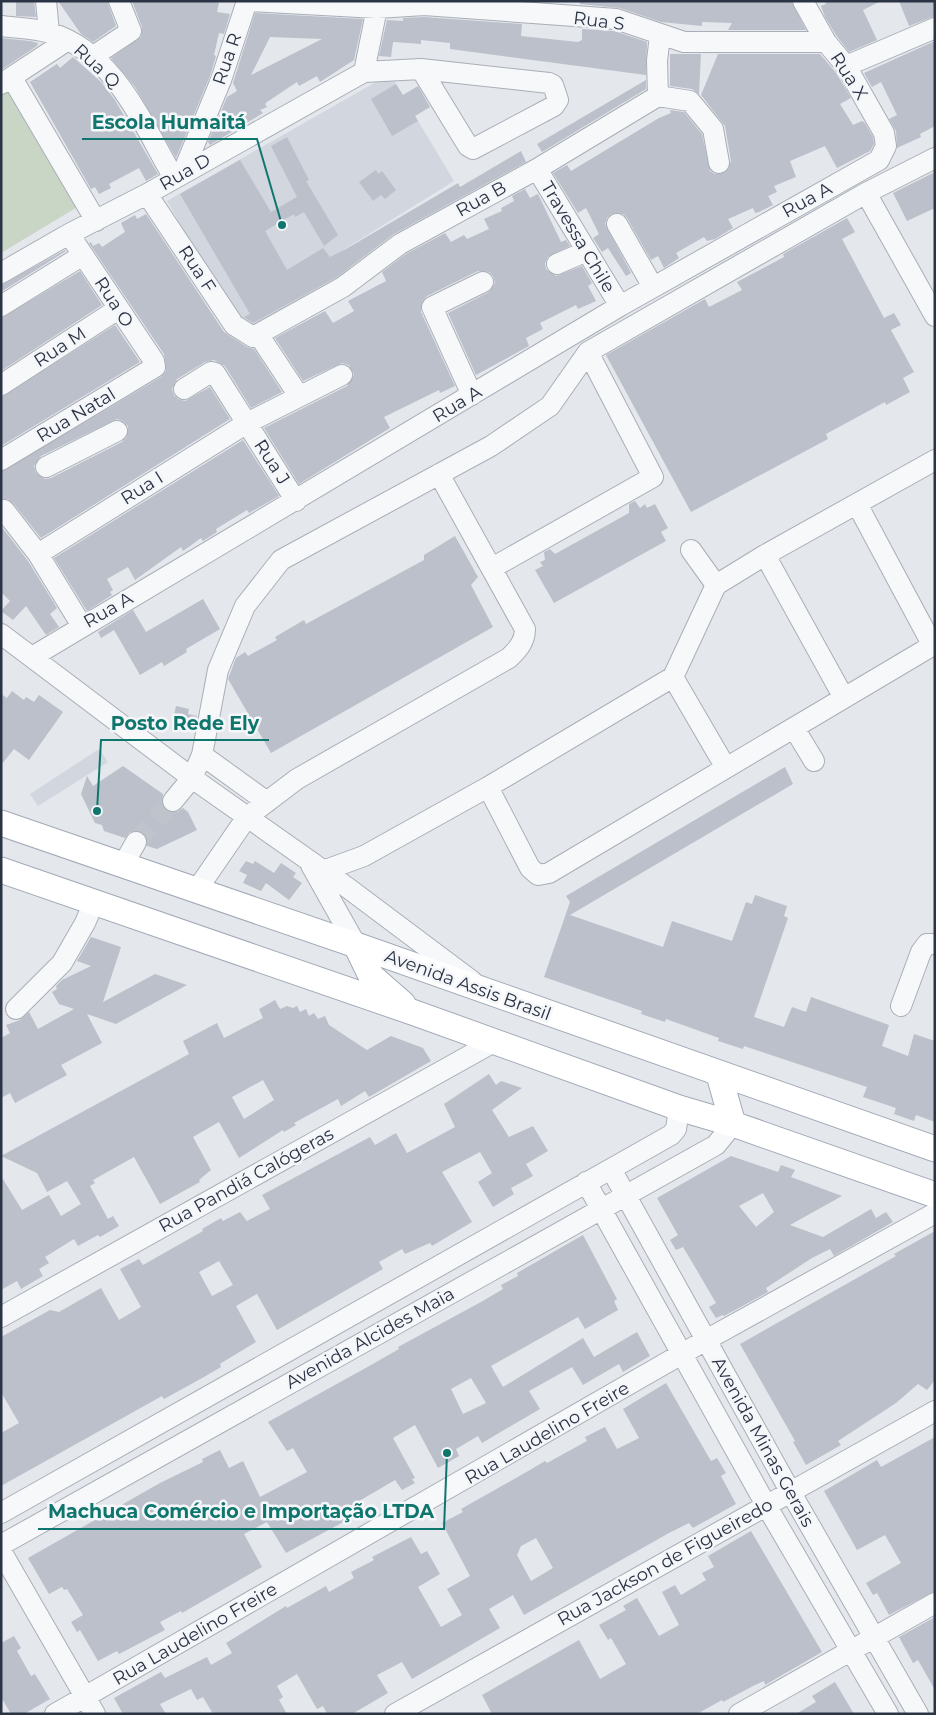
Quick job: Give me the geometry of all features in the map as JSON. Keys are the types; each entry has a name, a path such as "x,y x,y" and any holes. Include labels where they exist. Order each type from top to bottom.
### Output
{"main road":[{"name":"Avenida Assis Brasil","path":"1,823 356,945 720,1075 935,1149"},
{"path":"1,870 412,1012 492,1043 679,1108 733,1124 935,1195"},
{"path":"356,945 371,976 412,1012"},
{"path":"720,1075 733,1124"}],"street":[{"path":"46,1 49,32"},
{"path":"92,57 131,31 119,1"},
{"name":"Rua S","path":"248,1 377,8 423,3 565,9 616,19 684,42 826,42"},
{"name":"Rua R","path":"179,175 221,80 248,1"},
{"name":"Rua X","path":"803,1 826,42 846,66 884,134 886,146 882,154"},
{"path":"377,8 364,72 421,69 549,83 553,85 558,100 554,106 473,149 468,146 421,69"},
{"name":"Rua Q","path":"1,26 49,32 68,40 92,57 120,84 179,175"},
{"path":"846,66 935,28"},
{"path":"660,35 657,61 658,96 690,101 712,129 718,163"},
{"path":"68,40 7,81 96,220"},
{"name":"Rua D","path":"1,273 69,234 147,194 364,72"},
{"name":"Rua B","path":"256,336 343,287 400,244 537,168 658,96"},
{"name":"Rua A","path":"32,657 620,306 879,160 882,154"},
{"path":"173,801 192,778 202,755 218,670 246,606 281,560 491,446 550,406 588,352 866,193 935,158"},
{"name":"Travessa Chile","path":"537,168 620,306"},
{"path":"866,193 935,316"},
{"name":"Rua F","path":"147,194 234,326 256,336"},
{"path":"617,224 653,287"},
{"name":"Rua O","path":"69,234 154,361 155,367 152,370"},
{"path":"557,264 587,251"},
{"path":"1,306 83,255"},
{"path":"472,395 432,307 483,282"},
{"name":"Rua M","path":"1,385 118,308"},
{"path":"256,336 299,396"},
{"path":"492,568 653,477 588,352"},
{"name":"Rua Natal","path":"1,460 152,370"},
{"name":"Rua J","path":"184,389 210,372 215,373 296,501"},
{"name":"Rua I","path":"38,554 247,423 342,375"},
{"path":"53,429 68,456"},
{"path":"46,467 116,431"},
{"path":"316,866 364,856 488,787 673,677 716,585 765,555 935,460"},
{"path":"196,890 247,818 266,802 297,779 509,658 521,646 525,638 525,629 439,474"},
{"path":"488,787 530,868 538,875 549,872 934,645 857,504"},
{"path":"4,510 38,554 82,626"},
{"path":"691,550 716,585"},
{"path":"765,555 844,698"},
{"path":"1,634 192,778 348,888 488,993"},
{"path":"673,677 726,768"},
{"path":"794,728 814,761"},
{"path":"202,755 266,802"},
{"path":"123,865 136,842"},
{"path":"348,888 364,856"},
{"path":"316,866 356,945"},
{"path":"16,1009 62,962 85,923 94,902"},
{"path":"901,1006 923,948 935,944"},
{"name":"Rua Pandiá Calógeras","path":"1,1317 492,1043"},
{"name":"Avenida Alcides Maia","path":"1,1513 671,1135 676,1129 679,1108"},
{"name":"Avenida Alcides Maia","path":"1,1545 625,1194 716,1145 733,1124"},
{"name":"Avenida Minas Gerais","path":"611,1169 790,1491 918,1714"},
{"name":"Avenida Minas Gerais","path":"586,1182 681,1356 888,1714"},
{"name":"Rua Laudelino Freire","path":"55,1714 90,1705 706,1340 935,1213"},
{"name":"Rua Jackson de Figueiredo","path":"396,1714 935,1411"},
{"path":"1,1551 90,1705"},
{"path":"739,1714 935,1603"}],"shaded area":[{"path":"390,74 454,181 340,252 353,272 264,327 237,324 167,201"},
{"path":"99,749 108,762 38,806 30,794"}],"green space":[{"path":"13,86 84,203 1,253 1,93"}],"building":[{"path":"16,1 34,1 36,17 16,16"},
{"path":"58,1 107,1 116,26 93,42 81,34"},
{"path":"132,1 215,1 219,3 217,12 230,14 224,34 219,33 214,55 216,56 210,76 176,158 135,87 111,58 141,37 142,27"},
{"path":"579,1 791,1 806,30 728,30 732,23 702,22 702,26 661,22 620,8 580,4"},
{"path":"825,1 881,1 863,10 877,40 849,52 825,17 821,6 826,4"},
{"path":"899,1 935,1 935,16 909,26"},
{"path":"255,13 363,19 354,60 320,82 317,76 299,86 297,82 267,102 265,104 267,107 260,110 263,113 210,145 208,142 227,97 237,91 233,83","holes":["270,37 322,39 251,75"]},
{"path":"424,17 522,24 521,36 578,42 582,40 582,29 614,31 647,42 646,75 450,49 450,43 421,40 421,44 393,42 391,57 379,56 387,20 403,21 403,18"},
{"path":"1,38 38,43 37,46 1,70"},
{"path":"935,41 935,126 920,134 921,137 897,148 896,131 889,119 897,115 881,82 872,87 864,73"},
{"path":"670,54 701,54 699,94 692,89 670,86"},
{"path":"718,54 820,54 836,73 851,98 840,104 853,125 862,121 865,123 873,137 874,144 870,151 837,168 825,146 790,161 796,177 774,186 777,192 768,196 773,205 755,213 753,208 728,219 733,228 715,239 707,241 704,237 676,253 679,258 664,268 658,256 651,260 627,218 623,214 612,214 607,218 605,224 631,273 626,276 608,248 602,252 593,238 599,234 586,208 578,213 553,173 567,165 571,171 659,118 671,113 670,110 684,112 702,134 710,171 715,174 726,172 731,161 725,126 701,95"},
{"path":"73,57 101,82 115,100 158,174 146,181 139,168 109,184 111,188 99,194 95,187 91,189 30,82 57,64 60,68"},
{"path":"646,80 646,89 542,152 537,144"},
{"path":"396,84 403,95 418,86 430,107 415,116 418,121 392,136 371,99"},
{"path":"287,137 309,180 306,181 338,235 324,246 304,212 295,217 294,214 265,231 287,270 323,248 330,257 346,249 458,183 460,187 521,151 526,162 394,234 337,277 253,323 244,317 250,314 180,194 240,160 271,212 297,197 271,146"},
{"path":"376,170 378,174 382,171 396,190 385,199 381,195 373,201 359,182"},
{"path":"935,172 935,208 907,221 893,193"},
{"path":"525,189 530,198 538,194 561,242 566,240 570,246 548,257 545,263 546,269 556,276 582,266 592,283 588,286 596,301 578,309 576,305 540,323 543,329 526,338 529,346 476,375 448,313 489,292 495,283 493,276 489,272 478,271 427,296 422,301 421,312 455,386 440,393 439,390 384,417 390,428 299,484 264,428 347,386 354,375 349,365 342,363 303,381 275,338 325,311 333,323 354,311 348,301 386,281 382,272 406,254 445,233 451,242 464,235 467,239 489,229 484,219 502,211 501,208 514,201 512,196"},
{"path":"146,214 224,332 247,347 254,349 282,392 251,408 225,366 214,360 205,362 177,379 172,389 174,395 178,399 185,401 210,387 230,419 41,538 13,503 8,499 1,499 1,472 161,377 166,371 164,354 89,243 91,242 93,246 99,243 102,247 125,232 121,223 135,215 137,219","holes":["117,419 123,421 128,426 127,437 122,442 51,478 45,479 36,473 34,466 41,456"]},
{"path":"847,218 855,232 842,239 884,318 894,313 901,325 891,330 914,372 903,378 910,392 886,405 885,402 826,434 828,439 691,512 606,355 705,299 709,307 742,290 737,282 784,257 783,254"},
{"path":"66,251 1,292 1,285"},
{"path":"80,271 102,305 1,371 1,318"},
{"path":"115,325 140,362 1,446 1,397"},
{"path":"243,440 279,496 249,513 247,510 216,529 217,532 203,541 201,538 183,551 181,547 135,580 128,567 107,579 113,590 110,592 112,595 87,611 54,558"},
{"path":"635,501 640,508 645,504 647,508 655,504 668,528 661,532 666,541 554,603 535,570 543,566 540,562 545,560 544,552 550,549 555,554 629,513 629,504"},
{"path":"1,526 28,561 57,608 50,614 59,627 46,635 26,606 13,620 1,611 10,601 1,592"},
{"path":"455,536 478,577 471,585 493,627 271,753 228,679 236,658 245,652 248,656 277,640 275,637 304,620 306,624 424,560 424,555"},
{"path":"203,599 220,629 186,649 187,652 164,666 162,662 140,675 114,630 101,638 98,632 133,610 146,632"},
{"path":"12,691 24,700 26,697 34,702 39,695 63,712 29,760 14,749 1,765 1,694 7,698"},
{"path":"176,706 189,709 188,714 197,716 194,731 172,724"},
{"path":"123,766 163,794 162,805 166,810 177,812 183,808 188,812 197,830 157,849 147,846 146,836 141,831 130,832 125,838 104,831 102,825 95,823 81,794 87,776 93,786"},
{"path":"785,767 793,784 570,915 663,947 672,921 732,941 746,902 752,904 755,895 787,906 784,916 788,918 754,1017 784,1027 792,1007 806,1012 811,997 889,1025 882,1046 908,1056 914,1034 935,1041 935,1122 916,1115 914,1121 894,1114 896,1108 863,1097 867,1087 744,1046 743,1049 718,1041 719,1038 666,1019 665,1022 641,1014 642,1011 544,977 570,902 566,896"},
{"path":"246,861 253,864 255,861 274,873 281,863 296,873 293,877 302,883 289,900 266,883 261,891 243,883 247,875 239,871"},
{"path":"91,937 121,947 103,1002 155,974 187,985 116,1024 87,1014 102,1043 61,1065 67,1075 15,1103 10,1093 1,1098 1,1038 10,1033 6,1025 20,1020 29,1012 38,1029 74,1009 59,1004 52,992 57,989 56,986 62,980 91,966 77,961"},
{"path":"275,1000 280,1009 287,1006 293,1008 297,1006 300,1012 306,1009 309,1016 314,1013 318,1019 325,1016 329,1025 367,1050 391,1036 423,1048 431,1061 369,1097 365,1091 341,1106 338,1099 294,1123 296,1125 284,1132 283,1130 239,1158 219,1122 193,1137 211,1170 199,1180 200,1182 160,1204 134,1157 93,1180 95,1183 90,1186 108,1219 113,1216 119,1226 100,1237 98,1235 78,1246 74,1239 45,1257 49,1263 39,1269 43,1276 21,1289 17,1281 1,1290 1,1176 22,1210 49,1195 61,1216 81,1204 67,1181 47,1192 37,1173 1,1156 189,1054 183,1041 217,1023 224,1038 263,1018 259,1009","holes":["263,1080 274,1100 244,1119 232,1097"]},
{"path":"489,1074 496,1085 501,1081 522,1088 492,1110 509,1137 533,1126 548,1151 526,1164 533,1176 511,1188 514,1194 493,1207 478,1182 492,1173 480,1152 442,1172 472,1222 432,1246 430,1243 405,1254 402,1249 379,1262 383,1269 277,1330 257,1294 236,1306 256,1342 220,1364 221,1367 204,1377 164,1399 162,1396 1,1486 1,1433 19,1423 1,1392 1,1337 50,1310 59,1312 101,1288 119,1320 141,1307 120,1269 139,1259 143,1265 203,1231 202,1229 221,1218 223,1221 240,1212 247,1221 270,1209 262,1195 370,1137 375,1145 396,1133 407,1153 455,1127 444,1104","holes":["219,1261 233,1285 212,1296 199,1272"]},
{"path":"731,1156 778,1172 781,1165 795,1170 791,1177 842,1196 790,1225 823,1237 871,1209 876,1218 886,1212 893,1222 834,1256 830,1249 812,1258 766,1288 768,1292 724,1316 716,1318 709,1307 716,1303 692,1262 683,1247 676,1250 670,1240 678,1235 657,1198","holes":["763,1193 774,1212 756,1227 739,1206"]},
{"path":"935,1231 935,1380 927,1390 918,1384 896,1403 838,1441 841,1445 806,1465 793,1442 795,1441 740,1344 896,1256 894,1254"},
{"path":"583,1235 617,1299 614,1301 618,1310 585,1329 578,1317 491,1366 503,1387 583,1338 594,1357 637,1332 650,1356 623,1372 619,1364 583,1385 572,1367 529,1391 540,1409 482,1443 478,1436 456,1449 459,1456 438,1468 415,1425 393,1438 415,1478 412,1479 415,1483 402,1490 395,1480 344,1510 349,1519 286,1553 267,1522 244,1534 262,1567 182,1613 181,1611 160,1622 165,1630 119,1654 117,1651 98,1661 80,1630 77,1632 71,1622 83,1615 67,1589 64,1590 62,1587 49,1594 28,1558 160,1483 203,1462 202,1459 220,1450 229,1468 243,1461 260,1497 307,1472 293,1448 287,1451 268,1422 503,1289 501,1285 518,1276 517,1273","holes":["471,1378 486,1403 463,1414 451,1389"]},
{"path":"666,1383 711,1461 717,1458 726,1473 721,1476 736,1504 693,1528 689,1523 669,1533 524,1615 513,1595 489,1609 500,1628 412,1679 402,1662 377,1675 388,1693 352,1714 327,1714 323,1706 317,1709 297,1674 277,1686 283,1697 279,1700 287,1714 213,1714 203,1697 197,1700 191,1689 160,1704 166,1714 123,1714 114,1698 161,1672 165,1678 207,1657 211,1665 232,1653 226,1643 286,1606 287,1608 326,1586 329,1592 354,1578 351,1572 374,1560 372,1557 411,1537 421,1554 427,1551 440,1574 418,1587 441,1627 462,1615 447,1589 470,1576 442,1523 463,1512 461,1509 545,1461 547,1463 587,1441 585,1437 605,1427 617,1449 639,1438 623,1409","holes":["536,1538 553,1568 531,1581 517,1555 521,1546"]},
{"path":"935,1437 935,1591 889,1615 877,1593 873,1595 866,1583 901,1563 885,1535 857,1550 824,1491 877,1460 881,1467"},
{"path":"751,1531 822,1652 765,1685 764,1681 723,1702 722,1700 697,1714 492,1714 482,1695 579,1640 600,1679 626,1664 611,1638 608,1640 599,1625 626,1610 623,1606 637,1598 659,1636 679,1625 662,1592 675,1585 681,1595 706,1580 702,1573 714,1567 708,1556"},
{"path":"935,1617 935,1690 918,1660 913,1663 899,1637"},
{"path":"14,1636 21,1648 17,1651 31,1676 35,1674 50,1699 24,1714 11,1714 1,1697 1,1643"},
{"path":"835,1682 854,1714 796,1714 816,1702 812,1696"}],"tunnel":[{"path":"136,842 173,801"}],"place":[{"name":"Escola Humaitá","path":"282,225"},
{"name":"Posto Rede Ely","path":"97,811"},
{"name":"Machuca Comércio e Importação LTDA","path":"447,1453"}]}
